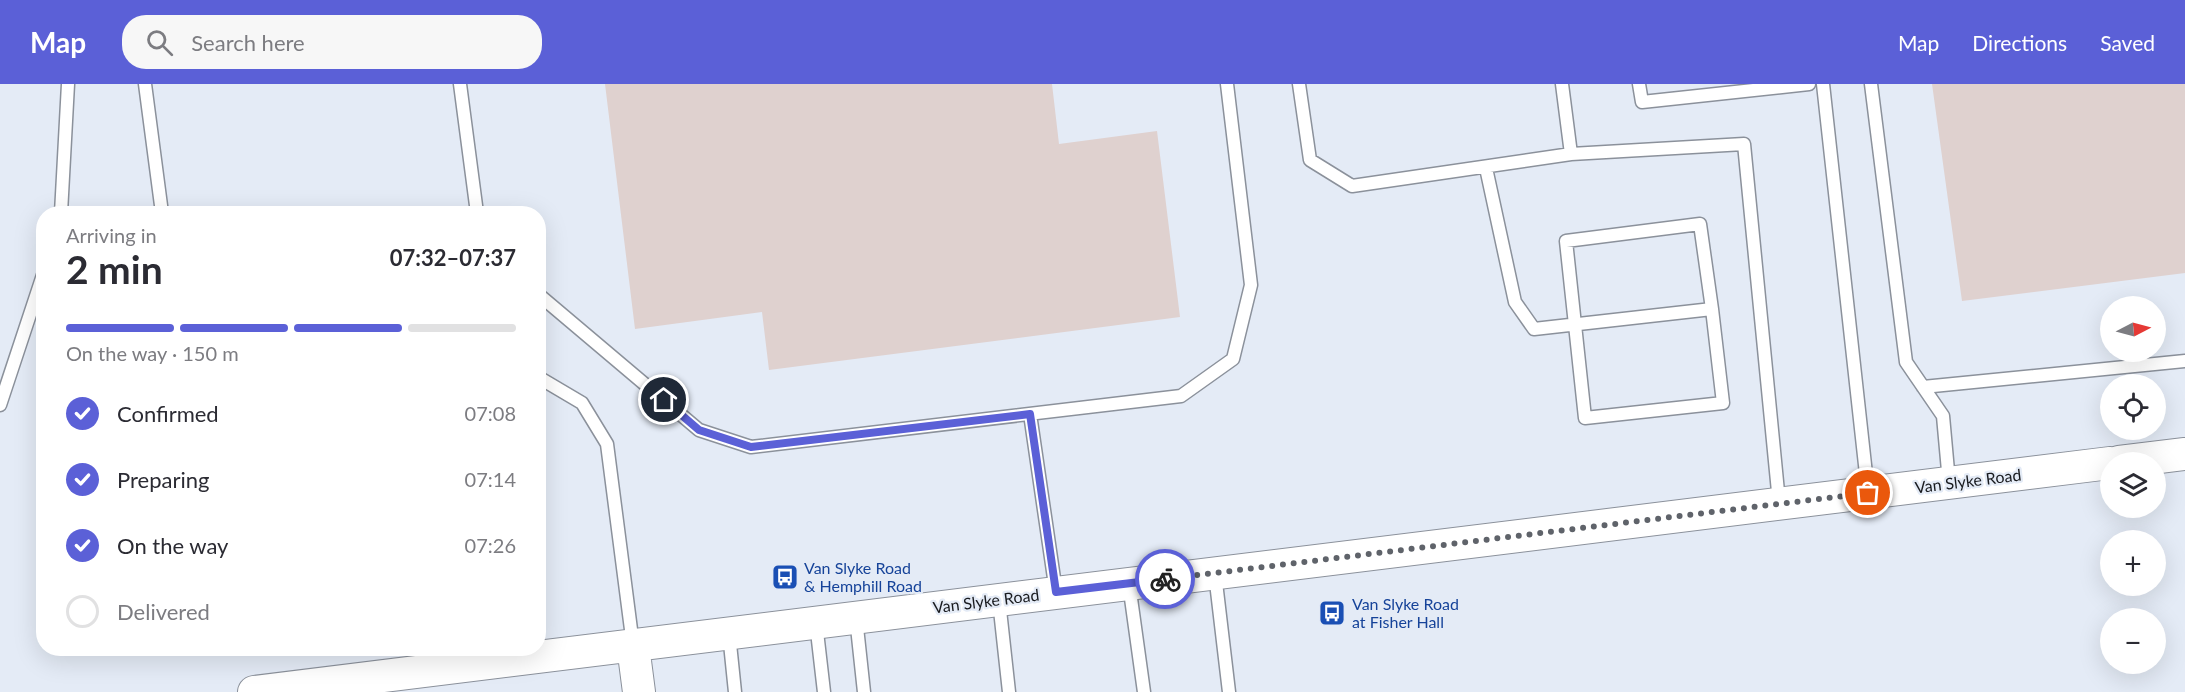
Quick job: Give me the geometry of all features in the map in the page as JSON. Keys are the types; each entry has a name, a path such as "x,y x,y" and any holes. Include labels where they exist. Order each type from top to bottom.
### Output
{"street":[{"path":"2166,456 2185,454"},
{"name":"Van Slyke Road","path":"254,692 288,690 856,616 2100,464"},
{"path":"633,646 639,692"}],"lane":[{"path":"61,206 68,84"},
{"path":"145,84 161,206"},
{"path":"460,84 476,206"},
{"path":"546,301 699,430 751,447 1181,396 1233,359 1251,285 1227,84"},
{"path":"1299,84 1310,160 1352,186 1571,154 1744,144 1779,504"},
{"path":"1562,84 1571,154"},
{"path":"1639,84 1641,102 1809,84"},
{"path":"1823,84 1868,493"},
{"path":"1870,84 1906,362 1943,416 1949,483"},
{"path":"1486,168 1515,302 1534,329 1712,309"},
{"path":"1700,224 1712,309 1723,403 1585,418 1566,241 1700,224"},
{"path":"0,405 36,296"},
{"path":"1923,387 2185,361"},
{"path":"546,382 582,403 607,444 633,646"},
{"path":"1030,414 1056,592"},
{"path":"1215,573 1229,692"},
{"path":"1129,584 1144,692"},
{"path":"998,599 1009,692"},
{"path":"856,616 864,692"},
{"path":"816,622 824,692"},
{"path":"729,634 735,692"}],"building":[{"path":"605,84 1052,84 1059,144 1157,131 1180,317 769,370 762,312 635,329"},
{"path":"1932,84 2185,84 2185,273 1962,301"}],"way so far":[{"path":"1165,579 1868,493"}],"place":[{"name":"Van Slyke Road & Hemphill Road","path":"785,577"},
{"name":"Van Slyke Road at Fisher Hall","path":"1332,613"}],"route":[{"path":"664,400 699,430 751,447 1030,414 1056,592 1165,579"}]}
